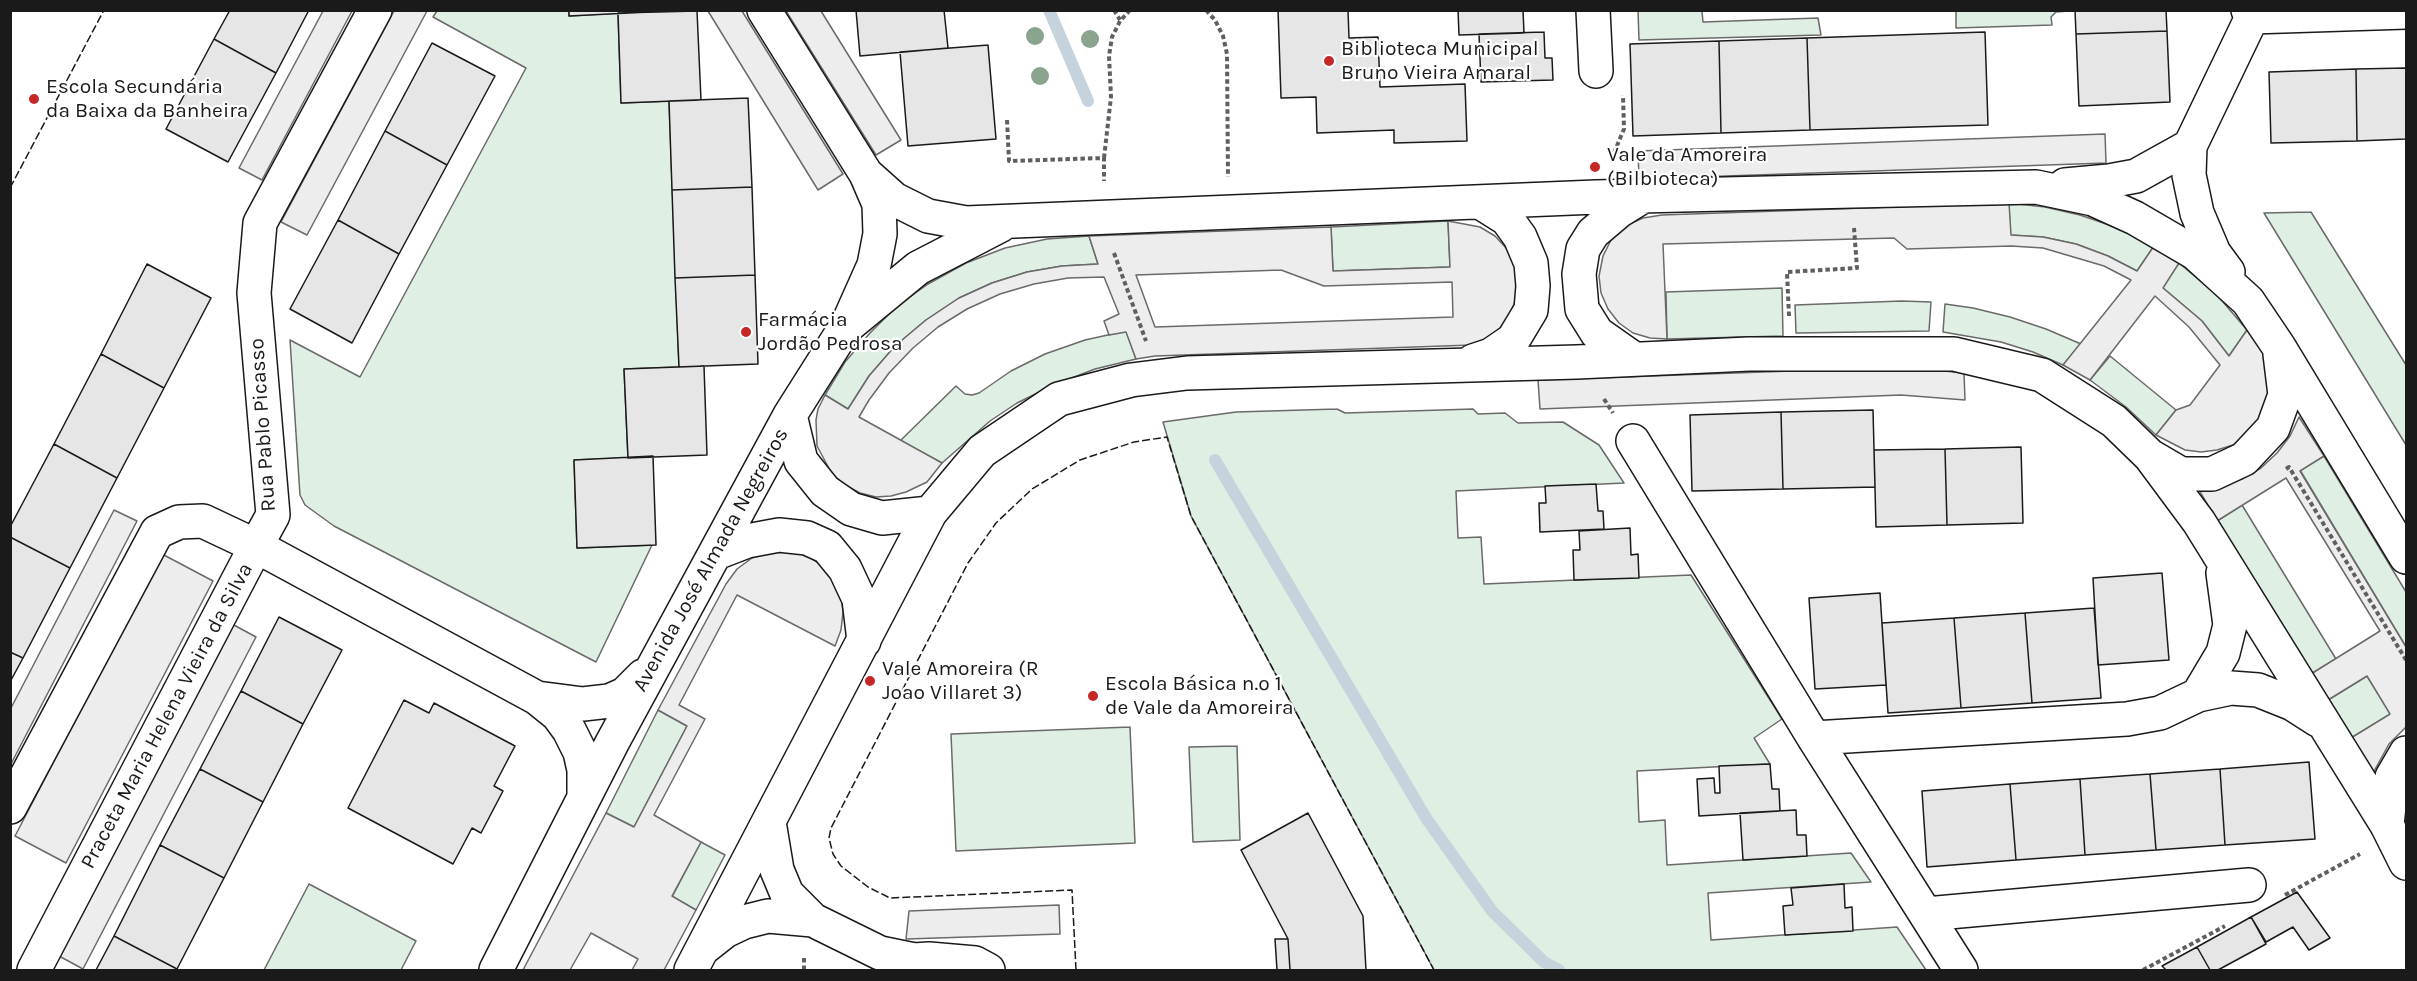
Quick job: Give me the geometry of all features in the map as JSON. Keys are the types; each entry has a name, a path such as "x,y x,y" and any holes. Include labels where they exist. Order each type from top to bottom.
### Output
{"street":[{"name":"Rua Pablo Picasso","path":"256,546 273,515 254,293 260,223 375,10"},
{"path":"764,10 866,174 879,204 880,234 873,265 845,328"},
{"path":"1593,10 1596,71"},
{"path":"2406,12 2250,14 2190,147 2189,176 2197,213 2214,253 2279,347 2406,557"},
{"path":"866,174 894,200 928,216 966,223 1645,195 2036,187 2109,181 2136,176 2190,147"},
{"path":"2036,187 2093,200 2135,218 2195,253 2248,301"},
{"path":"1634,359 1597,333 1582,309 1579,274 1583,249 1593,233 1619,211 1645,195"},
{"path":"1459,365 1491,355 1513,340 1531,310 1533,286 1531,262 1520,237 1507,219 1480,202"},
{"name":"Avenida José Almada Negreiros","path":"496,970 584,796 654,665 790,416 845,328 918,268 1008,222"},
{"path":"2150,456 2181,474 2212,474 2244,459 2273,428 2285,395 2279,347"},
{"path":"697,959 930,513 982,451 1059,399 1131,380 1187,373 1791,354 1954,354 2042,375 2114,422 2150,456 2199,522 2387,825 2406,863"},
{"path":"790,416 801,460 825,491 851,509 882,518 930,513"},
{"path":"1633,441 1814,738 1961,970"},
{"name":"Praceta Maria Helena Vieira da Silva","path":"10,807 157,532 179,522 203,521 256,546 34,970"},
{"path":"716,554 747,541 780,535 807,538 827,548 845,569 859,598 864,641"},
{"path":"256,546 537,698 558,715 580,752 584,770 584,796"},
{"path":"2198,695 2223,653 2230,625 2227,591 2219,556"},
{"path":"537,698 583,704 609,701 625,694 654,665"},
{"path":"1814,738 2127,719 2160,713 2198,695 2231,688 2258,690 2293,704 2322,723"},
{"path":"2387,825 2392,777 2406,753"},
{"path":"769,822 777,870 787,894 813,920 880,953 898,958 975,963 988,970"},
{"path":"1926,914 2249,885"},
{"path":"697,959 725,931 752,920 768,916 813,920"}],"path":[{"path":"1114,10 1120,21"},
{"path":"1104,158 1111,97 1109,56 1112,37 1120,21 1130,10"},
{"path":"1206,10 1215,20 1223,36 1227,54 1228,188"},
{"path":"1623,111 1624,129"},
{"path":"1007,120 1009,161"},
{"path":"1791,354 1787,272 1857,268 1852,191"},
{"path":"1577,362 1633,441"},
{"path":"2279,473 2289,467 2406,660"}],"green space":[{"path":"569,10 569,16 618,13 621,103 669,101 679,367 624,369 628,458 574,460 577,548 652,545 596,662 334,526 305,505 300,495 290,340 360,377 526,68 433,17 437,11"},
{"path":"1959,10 2069,11 2056,12 2051,17 2052,25 1956,28 1956,12"},
{"path":"1638,11 1702,11 1703,22 1818,18 1821,35 1639,40"},
{"path":"2009,203 2045,207 2080,215 2118,228 2154,246 2137,271 2108,256 2076,244 2043,237 2010,235"},
{"path":"2311,212 2406,365 2406,445 2264,213"},
{"path":"1448,221 1450,267 1333,271 1331,227"},
{"path":"1089,236 1098,264 1062,266 1027,272 992,283 959,298 926,320 895,346 869,376 848,409 825,395 845,362 870,333 897,306 928,284 966,263 1005,248 1047,239"},
{"path":"2179,263 2217,295 2247,330 2229,356 2202,321 2162,287"},
{"path":"1782,288 1783,336 1667,339 1666,292"},
{"path":"1931,302 1929,331 1796,333 1795,305"},
{"path":"1945,304 2010,317 2081,344 2063,365 2001,342 1943,332"},
{"path":"1126,331 1136,359 1095,369 1056,384 1017,403 990,421 942,463 900,441 956,386 965,394 979,393 1011,371 1045,354 1085,340"},
{"path":"2110,356 2176,410 2156,435 2126,407 2090,380"},
{"path":"1337,409 1345,413 1473,409 1478,414 1505,413 1518,423 1563,422 1599,445 1624,483 1456,491 1458,538 1481,537 1484,584 1691,575 1782,719 1754,738 1770,764 1637,771 1639,822 1665,820 1667,865 1851,853 1871,882 1708,893 1711,940 1897,927 1926,970 1434,970 1191,516 1163,422 1236,412"},
{"path":"2324,456 2406,592 2406,647 2300,470"},
{"path":"2242,505 2336,659 2311,674 2217,521"},
{"path":"2367,676 2391,714 2351,738 2328,700"},
{"path":"658,710 687,726 634,827 606,813"},
{"path":"1130,727 1135,843 956,851 951,734"},
{"path":"1237,746 1240,840 1193,842 1189,747"},
{"path":"701,842 725,855 696,910 672,897"},
{"path":"309,884 416,941 401,970 264,970"}],"shaded area":[{"path":"323,11 352,11 262,180 239,168"},
{"path":"394,11 427,11 307,235 281,222"},
{"path":"708,11 742,11 843,174 818,190"},
{"path":"786,11 821,11 901,140 876,155"},
{"path":"2105,134 2106,163 1639,179 1638,151"},
{"path":"2009,203 2011,235 2043,237 2076,244 2108,256 2137,271 2154,246 2179,263 2163,288 2202,321 2229,356 2247,330 2258,343 2266,358 2270,391 2258,423 2247,435 2233,445 2201,452 2185,450 2156,435 2176,410 2190,405 2220,365 2189,327 2155,296 2090,380 2063,365 2131,280 2104,266 2043,248 2011,246 1907,249 1894,238 1663,244 1667,339 1650,338 1633,333 1619,323 1608,309 1601,293 1599,276 1603,256 1611,240 1625,226 1643,218 1662,215"},
{"path":"1448,221 1480,227 1495,236 1507,249 1515,265 1518,283 1516,299 1510,315 1500,328 1487,338 1472,345 1155,356 1136,359 1126,332 1109,335 1104,321 1119,314 1104,277 1068,278 1034,284 1000,294 967,309 938,327 913,348 889,373 859,417 942,463 927,482 891,496 876,497 860,493 845,485 832,474 817,446 816,420 818,409 825,395 848,409 869,376 895,346 926,320 959,298 992,283 1027,272 1062,266 1098,264 1089,236 1331,227 1333,271 1450,267","holes":["1281,270 1324,286 1452,282 1453,317 1155,327 1136,275"]},
{"path":"1904,367 1964,373 1965,400 1901,395 1540,409 1538,380"},
{"path":"2299,417 2324,456 2300,471 2406,647 2406,727 2389,744 2373,773 2351,738 2390,714 2367,676 2328,700 2311,674 2380,631 2286,478 2217,521 2198,488 2221,486 2242,479 2261,468 2290,436"},
{"path":"114,510 137,521 11,764 11,708"},
{"path":"788,551 806,555 821,565 833,579 841,595 843,612 841,630 835,646 737,595 679,705 705,719 654,815 701,842 672,896 696,910 664,970 632,970 638,959 591,933 570,970 523,970 606,813 634,827 687,726 658,710 726,584 737,569 752,558 770,552"},
{"path":"162,554 213,581 66,863 15,836"},
{"path":"232,624 256,637 83,969 59,956"},
{"path":"1059,905 1060,934 906,939 909,911"}],"building":[{"path":"230,10 309,10 276,73 214,39"},
{"path":"569,10 649,10 649,12 569,16"},
{"path":"856,10 944,10 948,48 860,56"},
{"name":"Biblioteca Municipal Bruno Vieira Amaral","path":"1278,10 1348,10 1349,38 1378,37 1380,87 1465,84 1467,141 1394,143 1394,130 1317,133 1316,97 1281,98"},
{"path":"1458,10 1523,10 1524,33 1459,35"},
{"path":"2075,10 2166,10 2167,31 2076,34"},
{"path":"697,11 701,100 621,103 618,13"},
{"path":"2167,31 2170,102 2079,106 2076,34"},
{"path":"1544,32 1545,58 1552,58 1553,80 1481,82 1479,34"},
{"path":"1985,32 1988,125 1810,130 1807,38"},
{"path":"1807,38 1810,130 1721,133 1719,41"},
{"path":"214,39 276,73 228,162 166,129"},
{"path":"1719,41 1721,133 1633,136 1630,44"},
{"path":"432,43 495,76 447,165 385,131"},
{"path":"988,45 996,139 908,146 900,52"},
{"path":"2406,68 2406,139 2357,141 2356,69"},
{"path":"2356,69 2357,141 2271,143 2269,72"},
{"path":"748,98 752,187 672,190 669,101"},
{"path":"385,131 447,165 399,254 338,220"},
{"path":"752,187 755,275 675,278 672,190"},
{"path":"338,220 399,254 352,343 290,309"},
{"path":"147,264 211,298 164,388 101,354"},
{"path":"755,275 758,364 679,367 675,278"},
{"path":"101,354 164,388 117,478 54,444"},
{"path":"704,366 707,455 628,458 624,369"},
{"path":"1873,410 1875,487 1783,489 1781,412"},
{"path":"1781,412 1783,489 1692,491 1690,415"},
{"path":"54,444 117,478 70,568 10,537 10,527"},
{"path":"2021,447 2023,523 1947,525 1945,449"},
{"path":"1945,449 1947,525 1876,527 1874,450"},
{"path":"653,456 656,545 577,548 574,460"},
{"path":"1596,484 1598,511 1603,511 1604,529 1540,532 1539,503 1546,503 1545,486"},
{"path":"1630,528 1631,555 1638,554 1639,578 1574,580 1573,550 1580,550 1579,531"},
{"path":"10,537 70,568 23,658 10,652"},
{"path":"2162,573 2169,660 2098,665 2093,578"},
{"path":"1880,593 1886,685 1815,689 1809,598"},
{"path":"2094,608 2101,698 2032,703 2025,613"},
{"path":"2025,613 2032,703 1961,708 1954,618"},
{"path":"279,617 342,650 303,724 241,691"},
{"path":"1954,618 1961,708 1888,713 1882,623"},
{"path":"10,652 23,658 10,682"},
{"path":"241,691 303,724 263,802 200,769"},
{"path":"404,700 429,713 434,703 515,746 494,786 503,791 481,833 472,828 453,864 348,808"},
{"path":"2309,762 2315,839 2225,845 2220,769"},
{"path":"1770,764 1772,789 1779,789 1780,811 1699,816 1697,779 1714,778 1715,793 1720,793 1719,766"},
{"path":"200,769 263,802 224,878 160,845"},
{"path":"2220,769 2225,845 2156,850 2150,774"},
{"path":"2150,774 2156,850 2085,855 2080,779"},
{"path":"2080,779 2085,855 2016,860 2010,784"},
{"path":"2010,784 2016,860 1927,867 1922,791"},
{"path":"1796,810 1797,835 1806,835 1807,856 1743,860 1740,813"},
{"path":"1308,813 1363,916 1366,970 1290,970 1288,939 1241,850"},
{"path":"160,845 224,878 177,969 114,936"},
{"path":"1844,884 1845,908 1852,907 1853,931 1785,935 1783,906 1793,905 1791,888"},
{"path":"2297,892 2330,938 2309,950 2293,927 2266,942 2251,917"},
{"path":"2251,917 2266,944 2218,970 2210,970 2197,947"},
{"path":"114,936 177,969 96,970"},
{"path":"1275,939 1288,939 1290,970 1277,970"},
{"path":"2197,947 2210,970 2166,970 2162,966"}],"waterway":[{"path":"1049,10 1088,101"},
{"path":"1215,460 1426,818 1492,911 1544,962 1559,970"}],"fence":[{"path":"10,188 104,10"},
{"path":"1076,970 1072,890 890,898 868,887 841,866 833,854 829,838 831,828 968,563 996,523 1032,489 1080,460 1134,442 1167,437 1191,516 1434,970"}],"place":[{"name":"Biblioteca Municipal Bruno Vieira Amaral","path":"1329,61"},
{"name":"Escola Secundária da Baixa da Banheira","path":"34,99"},
{"name":"Vale da Amoreira (Bilbioteca)","path":"1595,167"},
{"name":"Farmácia Jordão Pedrosa","path":"746,332"},
{"name":"Vale Amoreira (R Joao Villaret 3)","path":"870,681"},
{"name":"Escola Básica n.º 1 de Vale da Amoreira","path":"1093,696"}]}
